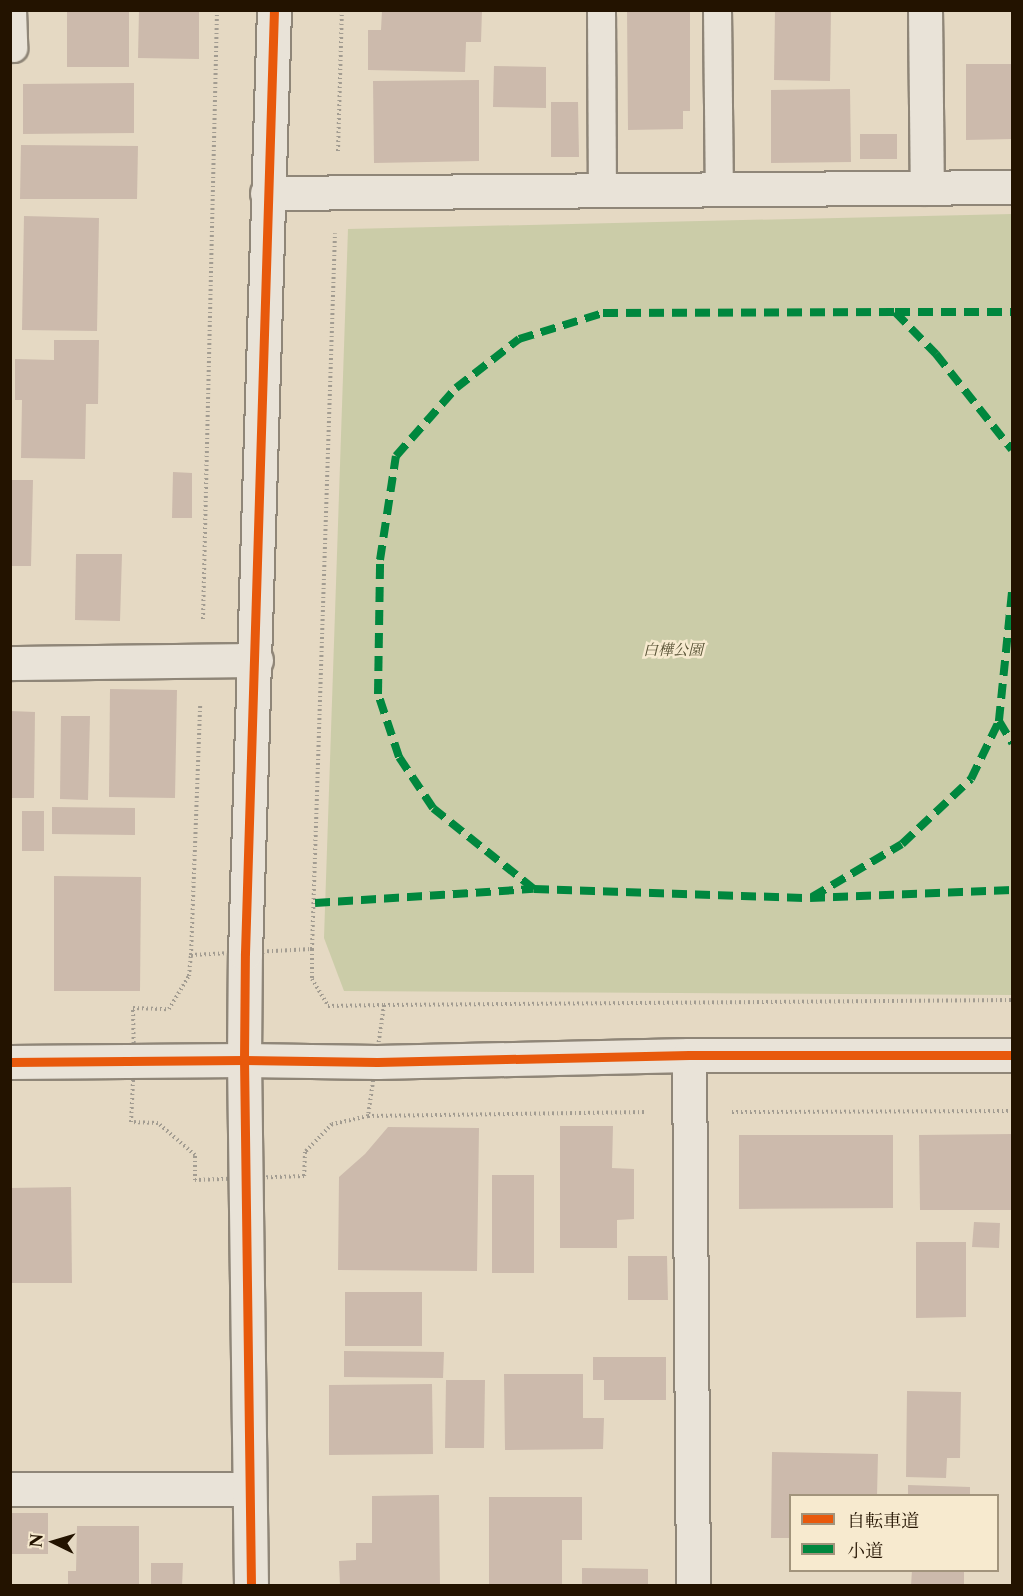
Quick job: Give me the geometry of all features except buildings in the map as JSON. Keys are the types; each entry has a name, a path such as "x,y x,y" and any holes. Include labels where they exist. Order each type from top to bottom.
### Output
{"street":[{"path":"251,1586 244,1060 274,10"},
{"path":"925,10 927,188"},
{"path":"267,193 1012,187"},
{"path":"10,663 256,660"},
{"path":"689,1055 693,1586"},
{"path":"10,1062 244,1060 377,1062 689,1055 1012,1055"},
{"path":"10,1489 249,1489"}],"lane":[{"path":"12,10 13,48"},
{"path":"601,10 602,190"},
{"path":"717,10 719,189"}],"path":[{"path":"191,955 202,660 217,10"},
{"path":"312,949 342,10"},
{"path":"384,1005 1012,1000"}],"green space":[{"name":"白樺公園","path":"1012,214 1012,995 344,991 324,938 348,229"}],"marked path":[{"path":"895,312 1012,312"},
{"path":"534,889 433,808 399,757 378,694 380,560 396,456 456,388 519,339 603,313 895,312 936,354 1012,450"},
{"path":"1012,592 999,721 1012,743"},
{"path":"812,897 902,844 971,779 999,721"},
{"path":"315,903 534,889 810,898 1012,890"}],"cycle path":[{"path":"251,1586 244,1060 245,953 274,10"},
{"path":"10,1062 244,1060 377,1062 689,1055 1012,1055"}]}
